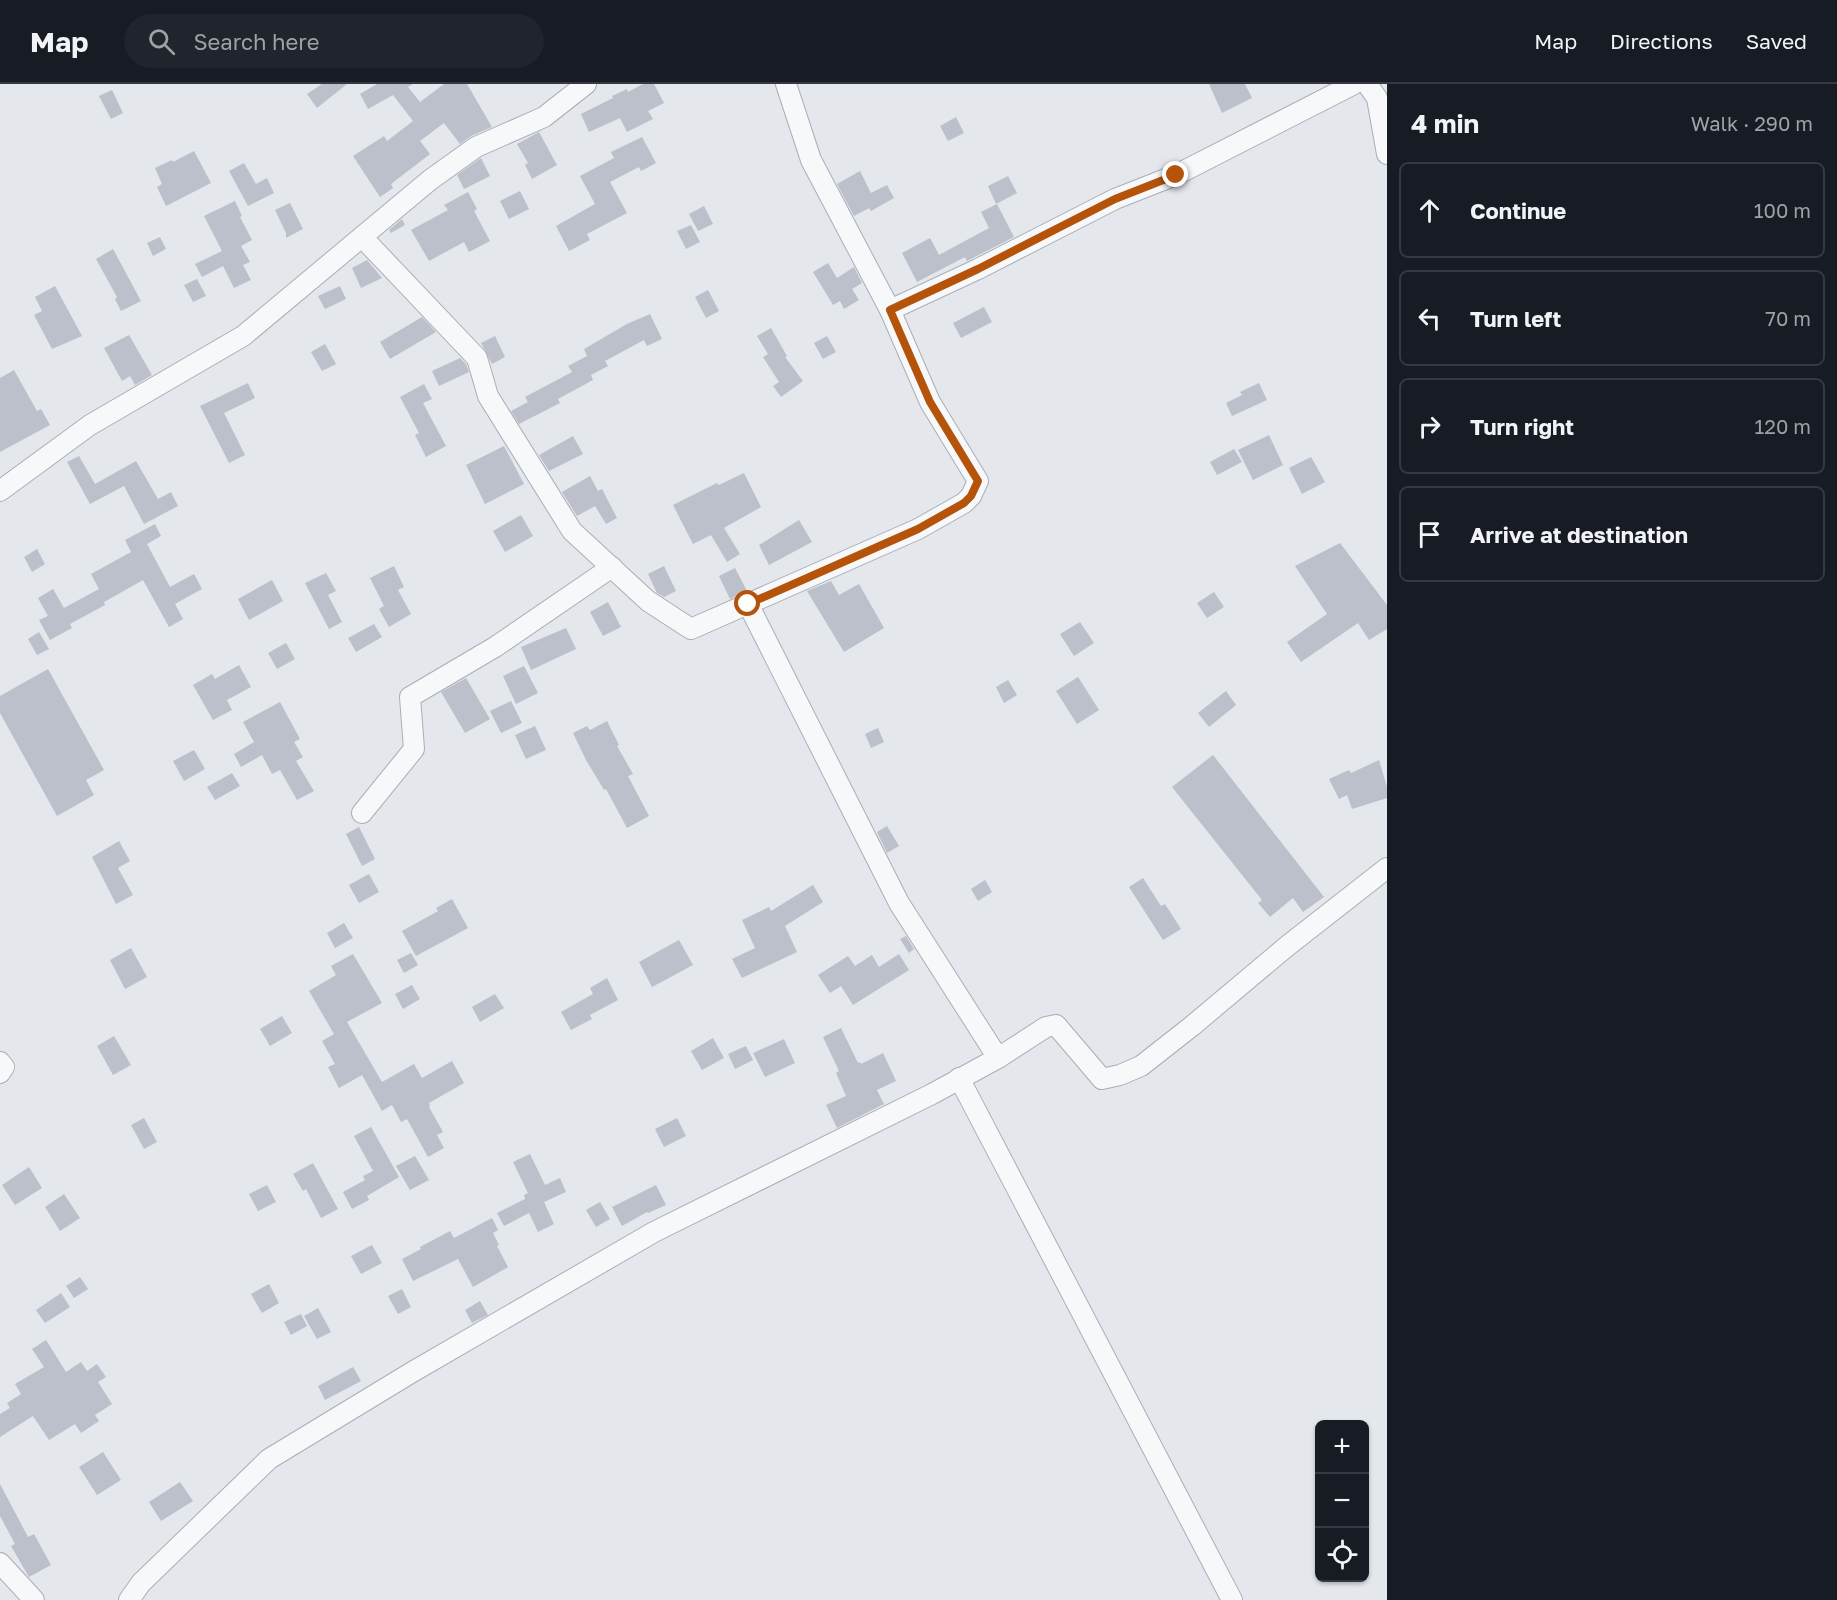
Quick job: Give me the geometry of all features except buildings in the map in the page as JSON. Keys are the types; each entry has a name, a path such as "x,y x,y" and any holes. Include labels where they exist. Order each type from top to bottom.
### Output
{"street":[{"path":"0,491 90,425 243,336 430,180 476,147 544,117 586,84"},
{"path":"362,237 477,358 488,396 540,483 572,531 648,601 691,629 918,529 964,503 971,496 978,481 930,402 890,310 811,160 786,84"},
{"path":"890,310 978,269 1115,199 1176,175 1354,84"},
{"path":"1367,84 1377,98 1387,154"},
{"path":"362,813 414,748 410,697 495,647 612,567"},
{"path":"748,604 899,903 998,1058"},
{"path":"129,1600 141,1583 269,1460 414,1371 654,1232 932,1094 998,1058 1046,1027 1056,1025 1102,1079 1120,1075 1141,1066 1294,940 1387,868"},
{"path":"0,1062 4,1067 0,1073"},
{"path":"959,1078 1232,1600"},
{"path":"0,1563 34,1600"}],"route":[{"path":"748,604 918,529 964,503 971,496 978,481 930,402 890,310 978,269 1115,199 1176,175"}]}
